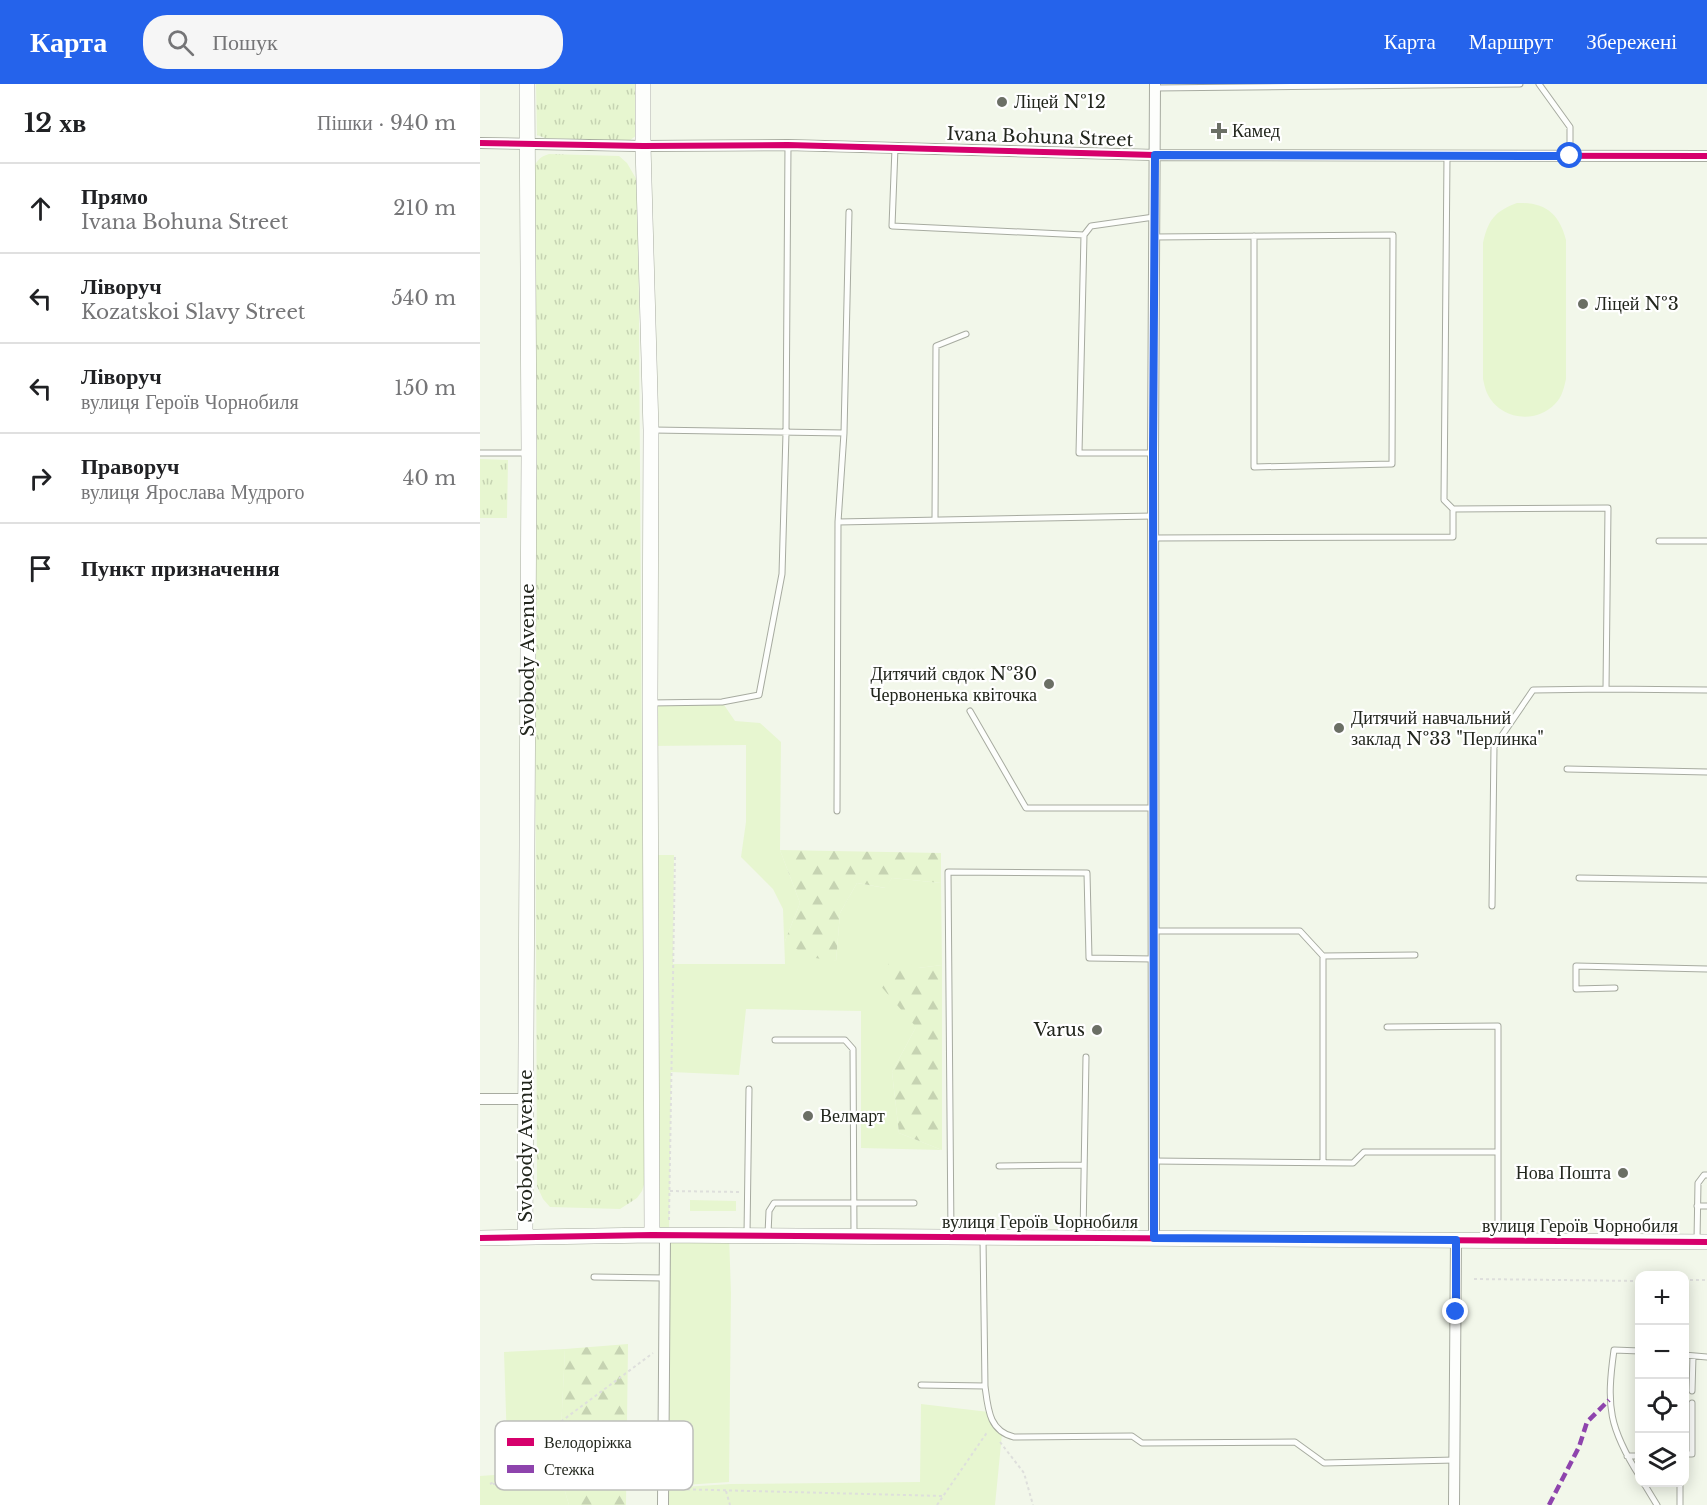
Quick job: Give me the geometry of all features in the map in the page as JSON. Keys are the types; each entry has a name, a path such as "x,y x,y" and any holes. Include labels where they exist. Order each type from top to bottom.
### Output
{"street":[{"name":"Svobody Avenue","path":"525,1237 529,453 527,84"},
{"path":"643,84 651,430 650,703 662,1235 665,1278 663,1421"},
{"path":"1154,1238 1155,86"},
{"name":"Ivana Bohuna Street","path":"480,143 643,146 788,145 1155,155 1707,156"},
{"path":"480,1099 526,1099"},
{"name":"вулиця Героїв Чорнобиля","path":"480,1238 662,1235 1702,1242"},
{"path":"1454,1505 1456,1240"},
{"path":"662,1490 663,1505"}],"lane":[{"path":"1155,86 1520,84"},
{"path":"1539,84 1570,127 1570,156"},
{"path":"650,703 722,702 759,695 782,574 786,433 788,145"},
{"path":"895,148 892,226 1084,235"},
{"path":"1154,538 1453,537 1453,509 1444,500 1447,156"},
{"path":"837,811 838,522 844,433 849,212"},
{"path":"1153,453 1079,453 1084,235 1091,226 1154,217"},
{"path":"1154,237 1254,236 1393,235 1392,464 1254,467 1254,236"},
{"path":"935,519 936,346 966,334"},
{"path":"651,430 844,433"},
{"path":"480,453 529,453"},
{"path":"1453,509 1608,508 1606,689"},
{"path":"838,522 1153,516"},
{"path":"1659,541 1707,541"},
{"path":"1492,906 1494,747 1533,690 1707,690"},
{"path":"970,711 1026,808 1153,808"},
{"path":"1567,769 1707,771"},
{"path":"951,1237 948,872 1087,873 1089,958 1153,958"},
{"path":"1579,878 1707,880"},
{"path":"1153,931 1300,931 1323,956 1323,1162"},
{"path":"1323,956 1415,955"},
{"path":"1615,988 1575,988 1576,966 1707,969"},
{"path":"1388,1026 1498,1026 1498,1240"},
{"path":"774,1040 845,1040 853,1048 854,1236"},
{"path":"1083,1238 1086,1058"},
{"path":"747,1236 748,1089"},
{"path":"1154,1161 1353,1163 1364,1152 1498,1152"},
{"path":"999,1166 1083,1165"},
{"path":"1702,1242 1697,1206 1698,1183 1704,1175 1707,1175"},
{"path":"768,1236 769,1211 774,1203 914,1203"},
{"path":"1697,1206 1707,1206"},
{"path":"983,1237 985,1386 989,1412 1002,1434 1014,1437 1132,1436 1142,1443 1295,1442 1324,1463 1455,1460"},
{"path":"594,1277 665,1278"},
{"path":"1635,1351 1614,1350 1609,1400 1613,1424 1635,1469"},
{"path":"1689,1356 1707,1357"},
{"path":"1692,1391 1694,1356"},
{"path":"921,1385 985,1386"},
{"path":"1689,1454 1692,1454 1692,1403"},
{"path":"1627,1456 1635,1456"},
{"path":"1646,1487 1657,1505"},
{"path":"1680,1487 1680,1505"}],"path":[{"path":"662,1235 669,1191 675,855"},
{"path":"669,1191 741,1192 744,1197"},
{"path":"1474,1279 1635,1281"},
{"path":"1689,1280 1707,1280"},
{"path":"562,1421 665,1344"},
{"path":"937,1505 989,1428"},
{"path":"996,1437 1024,1473 1033,1505"},
{"path":"693,1489 943,1496"},
{"path":"725,1490 730,1505"}],"green space":[{"path":"536,84 637,84 637,135 629,141 545,138 537,135"},
{"path":"549,154 619,156 627,163 638,182 645,1181 637,1198 620,1209 550,1207 537,1186 533,171 538,160"},
{"path":"1517,203 1543,207 1549,211 1555,216 1566,240 1566,379 1561,395 1555,404 1547,411 1528,417 1500,409 1487,393 1483,379 1483,243 1487,228 1494,217 1503,209"},
{"path":"480,459 508,460 507,518 480,518"},
{"path":"722,702 735,721 760,723 781,742 780,850 800,903 785,941 836,961 840,913 857,883 885,888 892,878 941,883 942,965 918,968 916,1027 892,1072 899,1133 942,1150 861,1148 861,1011 746,1009 739,1075 671,1072 669,1235 729,1235 731,1293 729,1482 693,1484 693,1421 669,1421 669,1236 652,1235 652,855 674,855 673,964 785,964 783,909 773,889 741,857 746,822 746,745 651,746 650,703"},
{"path":"780,850 941,853 941,883 892,878 886,888 857,883 840,913 836,961 808,957 785,941 800,903"},
{"path":"892,956 918,968 942,965 942,1150 899,1133 892,1072 916,1027 879,984"},
{"path":"690,1200 736,1201 736,1211 690,1211"},
{"path":"628,1344 627,1421 561,1421 565,1349"},
{"path":"565,1349 561,1421 506,1421 504,1352"},
{"path":"921,1404 989,1412 1002,1434 995,1505 667,1505 667,1490 693,1490 693,1486 920,1482"},
{"path":"495,1475 495,1490 565,1490 569,1505 480,1505 480,1476"},
{"path":"565,1490 626,1490 626,1505 569,1505"}],"marked path":[{"path":"1549,1505 1579,1447 1587,1422 1609,1400"}],"cycle path":[{"path":"480,143 643,146 788,145 1155,155 1707,156"},
{"path":"480,1238 652,1235 1707,1242"}],"place":[{"name":"Ліцей №12","path":"1002,102"},
{"name":"Камед","path":"1219,131"},
{"name":"Ліцей №3","path":"1583,304"},
{"name":"Дитячий свдок №30 Червоненька квіточка","path":"1049,684"},
{"name":"Дитячий навчальний заклад №33 \"Перлинка\"","path":"1339,728"},
{"name":"Varus","path":"1097,1030"},
{"name":"Велмарт","path":"808,1116"},
{"name":"Нова Пошта","path":"1623,1173"}],"route":[{"path":"1456,1312 1456,1240 1154,1238 1155,155 1570,156"}]}
